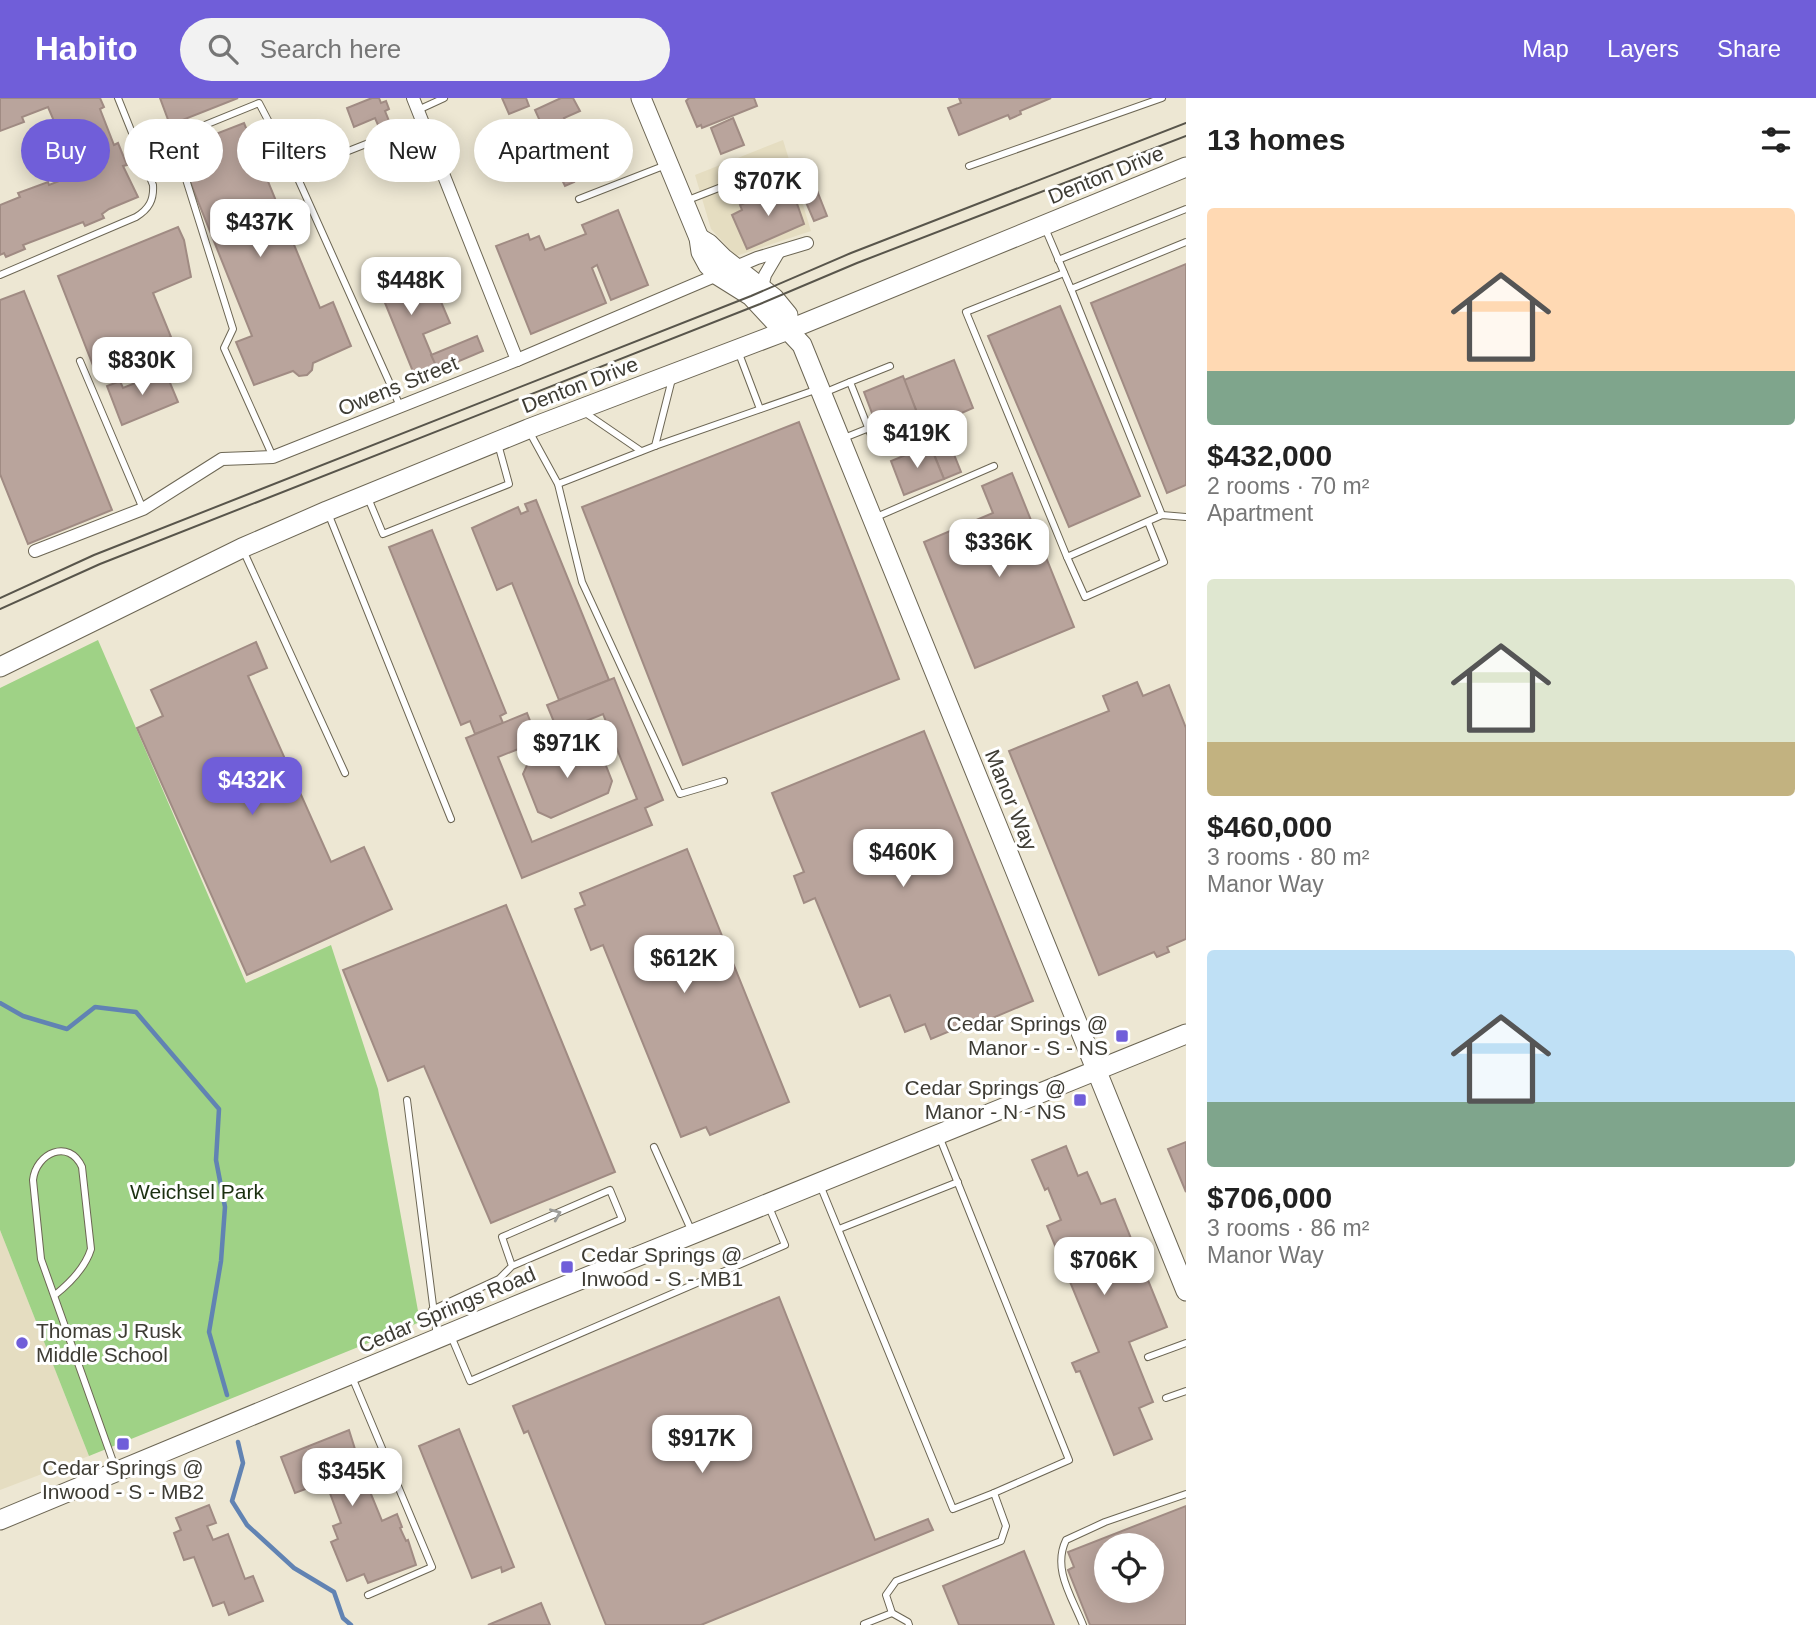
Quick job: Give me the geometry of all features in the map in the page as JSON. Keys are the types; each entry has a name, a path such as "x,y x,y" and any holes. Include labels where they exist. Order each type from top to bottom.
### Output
{"main road":[{"name":"Manor Way","path":"641,98 699,238 709,244 727,272 776,323 788,330 802,345 1186,1291"},
{"name":"Denton Drive","path":"0,667 242,548 327,511 528,429 788,330 1186,167"},
{"name":"Manor Way","path":"727,272 762,287 788,315 788,330"},
{"name":"Cedar Springs Road","path":"0,1520 1186,1034"}],"street":[{"path":"418,110 517,360"},
{"name":"Owens Street","path":"35,551 143,509 222,459 273,457 517,360 757,258 807,243"},
{"path":"762,287 768,269 778,253"}],"lane":[{"path":"0,275 136,216 148,207 152,200 153,185 118,98"},
{"path":"350,144 444,98"},
{"path":"969,166 1162,98"},
{"path":"267,119 259,103 173,138 233,329 224,348 273,457"},
{"path":"579,199 668,165"},
{"path":"683,201 765,170"},
{"path":"299,182 400,407"},
{"path":"1058,260 1186,209"},
{"path":"1043,225 1162,516"},
{"path":"1071,289 1186,243"},
{"path":"1064,273 966,312 1085,597 1164,562 1148,522"},
{"path":"737,349 760,409"},
{"path":"80,361 143,509"},
{"path":"558,484 655,446 760,409 850,382 890,366"},
{"path":"655,446 673,374"},
{"path":"850,382 875,445 917,428"},
{"path":"580,409 642,451"},
{"path":"841,440 869,428"},
{"path":"528,429 558,484 582,582 680,794 724,781"},
{"path":"367,495 383,534 509,484 497,442"},
{"path":"873,518 994,466"},
{"path":"327,511 451,819"},
{"path":"1067,557 1162,516 1186,517"},
{"path":"242,548 345,773"},
{"path":"407,1100 432,1310 470,1381 785,1245 768,1204"},
{"path":"820,1183 953,1509 994,1493 1069,1460 939,1135"},
{"path":"654,1147 693,1234"},
{"path":"55,1295 70,1283 92,1249 82,1167 79,1158 71,1153 52,1153 44,1157 34,1171 41,1259 116,1472"},
{"path":"839,1229 958,1182"},
{"path":"432,1310 499,1279 512,1266 622,1219 610,1191 502,1237 512,1266"},
{"path":"1148,1357 1186,1343"},
{"path":"351,1375 432,1567 368,1595"},
{"path":"1166,1398 1186,1391"},
{"path":"909,1625 892,1613 887,1595 895,1581 1001,1541 1006,1527 994,1493"},
{"path":"1083,1625 1060,1569 1060,1553 1066,1540 1105,1522 1186,1494"},
{"path":"863,1625 892,1613"}],"shaded area":[{"path":"783,140 811,231 736,256 711,229 695,175"},
{"name":"Thomas J Rusk Middle School","path":"0,1230 89,1456 0,1490"}],"green space":[{"name":"Weichsel Park","path":"98,640 246,983 331,945 378,1089 420,1322 89,1456 0,1230 0,688"}],"building":[{"path":"0,98 100,98 104,107 100,109 104,119 53,119 48,107 22,117 21,123 0,131"},
{"path":"160,98 238,98 185,119 168,119"},
{"path":"379,98 381,103 386,101 389,109 385,111 388,119 364,119 364,123 354,127 347,108"},
{"path":"502,98 526,98 529,106 509,114"},
{"path":"561,98 573,98 580,111 564,119 539,119 535,110"},
{"path":"689,98 754,98 757,106 702,128 701,125 697,127 686,101"},
{"path":"959,98 1051,98 1020,111 1021,114 1010,119 1008,115 959,135 948,108 961,103"},
{"path":"733,118 744,145 721,154 711,128"},
{"path":"237,126 237,182 268,182 320,308 333,302 351,346 313,363 312,370 307,375 299,376 293,371 254,385 236,342 252,336 190,182 223,182 223,131"},
{"path":"110,135 114,145 118,143 124,158 124,182 131,182 138,197 109,209 102,214 104,218 85,226 83,222 23,245 25,249 6,257 4,253 0,255 0,205 20,197 18,193 48,182 49,185 57,182 110,182"},
{"path":"814,183 827,216 814,221 800,188"},
{"path":"780,188 784,197 793,192 804,224 747,249 732,215 742,210 740,205"},
{"path":"618,210 648,285 611,300 597,265 592,268 606,303 531,334 496,246 528,234 530,240 539,236 545,250 586,234 582,225"},
{"path":"178,227 184,240 191,277 153,293 171,337 94,368 58,276"},
{"path":"396,261 412,300 436,290 450,323 423,334 438,370 416,379 372,271"},
{"path":"1186,264 1186,485 1167,493 1091,303"},
{"path":"24,291 112,510 28,544 0,474 0,300"},
{"path":"1060,306 1140,496 1069,527 988,336"},
{"path":"477,336 483,351 438,370 431,355"},
{"path":"954,360 973,408 941,422 961,472 944,479 904,380"},
{"path":"165,371 178,402 122,425 107,386 120,381 123,388"},
{"path":"903,376 917,413 878,429 864,392"},
{"path":"799,422 899,679 683,765 582,507"},
{"path":"930,445 944,479 904,495 891,461"},
{"path":"1012,473 1074,627 975,668 924,542 993,513 982,486"},
{"path":"536,500 609,680 559,700 512,583 497,590 472,528 518,507 521,514 528,511 525,504"},
{"path":"432,530 506,713 500,716 503,723 475,734 470,721 461,725 389,547"},
{"path":"256,642 267,668 248,676 331,862 364,847 392,909 247,975 137,728 163,716 151,690"},
{"path":"614,678 663,800 645,808 652,825 522,878 466,738 527,713 534,731 526,746 498,757 532,842 637,799 603,714 569,728 554,722 547,705"},
{"path":"1137,682 1143,696 1169,685 1186,728 1186,939 1167,947 1169,952 1157,957 1154,952 1099,975 1009,751 1109,711 1103,696"},
{"path":"924,731 1033,1001 959,1032 957,1028 931,1039 925,1024 905,1032 890,995 860,1007 815,898 804,903 794,876 804,872 772,793"},
{"path":"586,739 597,743 612,781 608,793 551,818 538,812 523,774 528,763"},
{"path":"687,849 789,1102 710,1135 706,1127 681,1137 603,945 591,950 575,909 585,905 580,893"},
{"path":"506,905 615,1172 491,1223 424,1066 388,1081 343,970"},
{"path":"1186,1142 1186,1192 1168,1149"},
{"path":"1066,1146 1078,1176 1087,1172 1101,1204 1115,1199 1167,1327 1129,1342 1153,1402 1139,1408 1152,1439 1114,1455 1080,1371 1076,1372 1072,1363 1099,1352 1047,1226 1061,1220 1048,1188 1045,1190 1032,1160"},
{"path":"779,1297 875,1540 928,1519 933,1530 701,1625 606,1625 528,1431 524,1433 513,1406"},
{"path":"459,1429 514,1567 502,1572 501,1567 472,1578 419,1446"},
{"path":"349,1430 360,1465 376,1459 383,1476 366,1482 382,1521 397,1514 416,1565 368,1583 364,1574 347,1581 331,1542 338,1539 333,1526 341,1523 328,1488 319,1491 316,1485 295,1493 281,1457"},
{"path":"209,1505 216,1523 207,1526 213,1540 228,1534 245,1579 253,1576 263,1601 229,1615 224,1602 213,1606 194,1557 184,1560 174,1533 181,1530 176,1518"},
{"path":"1186,1506 1186,1625 1090,1625 1068,1570 1074,1567 1068,1552 1094,1542 1094,1603 1164,1603 1164,1533 1117,1533"},
{"path":"1024,1551 1054,1625 959,1625 943,1586"},
{"path":"541,1603 550,1625 488,1625"}],"waterway":[{"path":"0,1003 23,1016 67,1029 95,1007 136,1012 219,1109 216,1160 225,1207 221,1261 209,1332 227,1395"},
{"path":"238,1442 243,1463 232,1501 247,1525 294,1568 334,1592 343,1618 351,1625"}],"tram line":[{"path":"0,598 94,555 751,296 851,253 1186,123"},
{"path":"0,609 100,564 760,304 857,263 1186,136"}],"place":[{"name":"Cedar Springs @ Manor - S - NS","path":"1122,1036"},
{"name":"Cedar Springs @ Manor - N - NS","path":"1080,1100"},
{"name":"Cedar Springs @ Inwood - S - MB1","path":"567,1267"},
{"name":"Thomas J Rusk Middle School","path":"22,1343"},
{"name":"Cedar Springs @ Inwood - S - MB2","path":"123,1444"}]}
